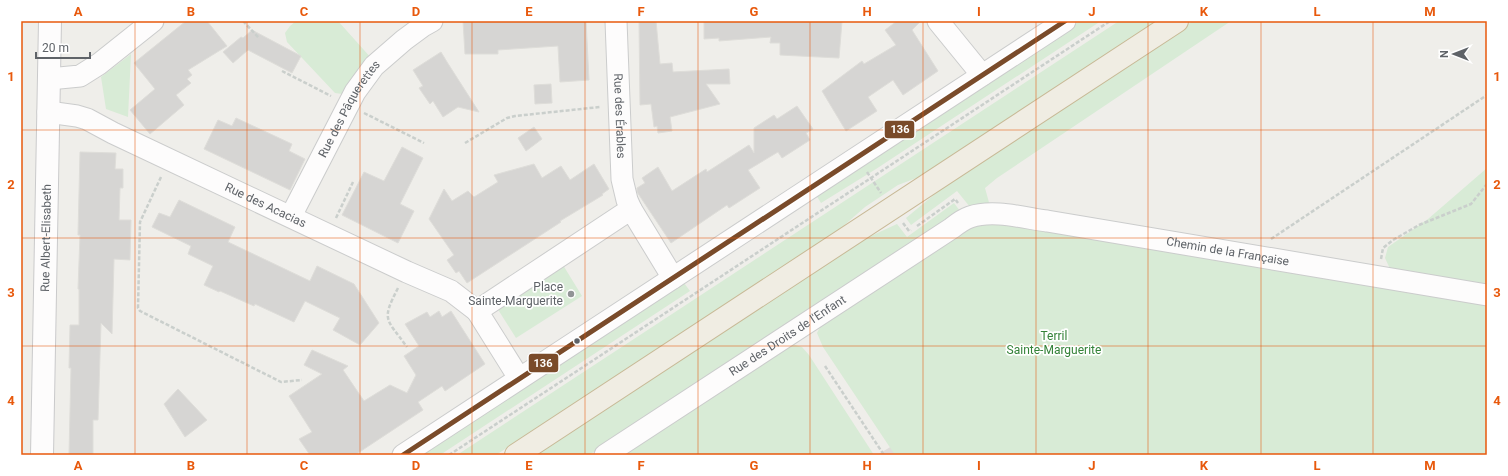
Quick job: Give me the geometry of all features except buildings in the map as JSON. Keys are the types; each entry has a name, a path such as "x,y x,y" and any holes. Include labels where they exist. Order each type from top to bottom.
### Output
{"highway":[{"path":"516,455 1177,21"}],"street":[{"name":"Rue Albert-Elisabeth","path":"42,455 50,21"},
{"path":"49,79 80,76 99,64 153,21"},
{"name":"Rue des Pâquerettes","path":"291,216 355,92 374,66 404,40 432,21"},
{"name":"Rue des Érables","path":"616,21 622,179 627,200 631,209"},
{"path":"938,21 982,75"},
{"path":"402,455 1065,21"},
{"name":"Rue des Acacias","path":"48,112 66,113 87,119 406,272 451,291 476,311"},
{"path":"519,378 476,311 631,209 673,278"},
{"name":"Chemin de la Française","path":"969,217 982,214 994,214 1047,221 1487,295"},
{"name":"Rue des Droits de l'Enfant","path":"605,455 969,217"}],"path":[{"path":"243,21 259,38"},
{"path":"449,455 1110,21"},
{"path":"1247,255 1487,95"},
{"path":"465,143 500,121 515,116 619,104"},
{"path":"170,159 140,222 138,308 140,311 282,382 302,380"},
{"path":"329,234 353,182"},
{"path":"1378,276 1383,248 1392,240 1429,221 1471,204 1487,184"},
{"path":"406,272 388,307 387,318 389,323 407,346"},
{"path":"825,366 884,455"}],"shaded area":[{"path":"897,443 904,455 877,455"}],"green space":[{"path":"296,21 338,21 372,59 342,94 335,93 287,42 285,33"},
{"path":"1080,21 1101,21 876,169 821,203 816,195"},
{"path":"1119,21 1158,21 919,177 898,185 865,207 840,229 496,455 457,455"},
{"path":"1193,21 1231,21 997,178 985,188 990,206 970,207 957,191 911,225 906,218 953,179"},
{"path":"131,54 128,117 106,109 101,77"},
{"path":"1487,168 1487,289 1391,271 1385,258 1388,247 1428,219"},
{"path":"954,203 960,211 589,455 533,455 860,241 897,224 907,237"},
{"name":"Terril Sainte-Marguerite","path":"988,219 1487,302 1487,455 895,455 823,347 817,333 821,325 970,224"},
{"path":"563,265 582,296 516,338 497,308"},
{"path":"684,283 690,291 440,455 420,455"},
{"path":"792,344 802,347 809,355 874,455 617,455"}],"transit line":[{"name":"136","path":"403,455 1065,21"}],"place":[{"name":"Place Sainte-Marguerite","path":"571,294"}]}
